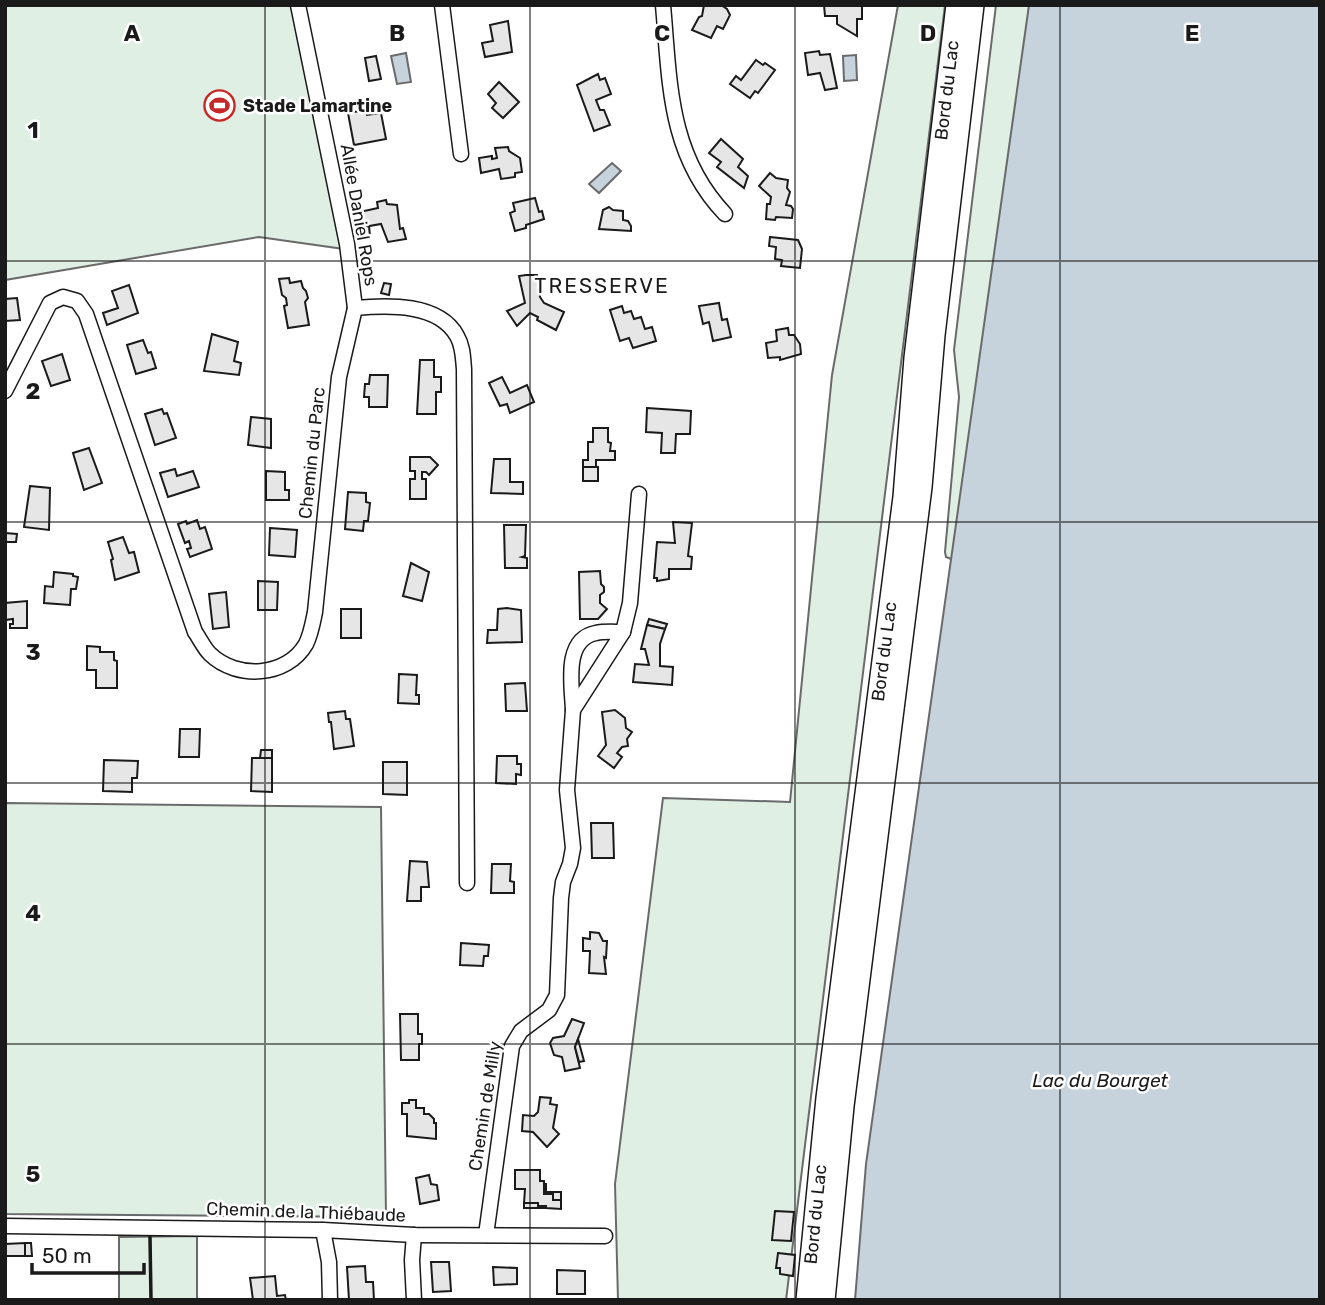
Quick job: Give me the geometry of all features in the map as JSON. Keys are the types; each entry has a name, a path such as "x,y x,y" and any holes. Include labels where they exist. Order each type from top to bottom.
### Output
{"main road":[{"name":"Bord du Lac","path":"807,1300 833,1045 904,497 915,358 957,5"},
{"name":"Bord du Lac","path":"824,1300 843,1107 918,514 935,322 973,5"}],"street":[{"name":"Allée Daniel Rops","path":"298,5 347,244 355,308"},
{"path":"442,5 461,154"},
{"path":"663,5 673,114 697,178 724,214"},
{"name":"Chemin du Parc","path":"5,391 50,303 63,297 77,301 86,314 195,632 210,654 223,663 251,672 265,671 279,667 300,652 307,643 312,628 339,377 355,308"},
{"path":"355,308 418,309 431,314 451,328 458,337 462,351 465,411 467,883"},
{"name":"Chemin de Milly","path":"573,710 623,632 630,603 639,494"},
{"name":"Chemin de Milly","path":"486,1235 512,1046 521,1031 549,1010 557,995 561,898 573,848 567,790 573,710 573,657 576,647 587,636 596,632 623,632"},
{"name":"Chemin de la Thiébaude","path":"5,1226 323,1230 414,1235 605,1236"},
{"path":"323,1230 329,1262 330,1300"},
{"path":"414,1235 414,1300"}],"green space":[{"path":"5,5 293,5 344,249 259,237 5,280"},
{"path":"898,5 945,5 786,1300 618,1300 615,1184 663,798 790,802 832,375"},
{"path":"996,5 1112,5 971,567 946,557 945,552 959,397 954,350"},
{"path":"5,803 381,807 386,1217 5,1214"},
{"path":"197,1236 197,1300 119,1300 119,1237"}],"water":[{"name":"Lac du Bourget","path":"1029,5 1320,5 1320,1300 855,1300 866,1164"},
{"path":"406,53 411,82 397,84 391,56"},
{"path":"856,55 857,80 844,81 843,56"},
{"path":"612,163 621,171 599,193 589,184"}],"building":[{"path":"704,5 721,5 730,15 723,29 717,26 711,38 692,30 702,16"},
{"path":"824,5 862,5 862,19 857,19 857,36 837,24 837,16 825,16"},
{"path":"508,21 512,52 485,57 482,43 493,41 490,25"},
{"path":"819,51 820,55 830,54 837,88 825,90 820,73 808,75 805,53"},
{"path":"376,56 381,79 369,81 365,58"},
{"path":"756,60 775,70 758,93 755,91 750,98 730,84 736,76 741,80"},
{"path":"598,74 600,80 605,78 611,94 596,100 610,125 594,131 577,85"},
{"path":"499,82 519,102 503,118 492,108 496,103 488,94"},
{"path":"366,110 367,115 381,113 386,139 354,145 348,113"},
{"path":"721,139 743,159 738,167 748,176 744,188 717,167 721,162 709,153"},
{"path":"508,147 509,151 520,158 522,172 515,173 515,177 501,179 499,169 481,173 479,158 497,158 495,148"},
{"path":"770,173 776,178 788,180 787,188 790,192 786,205 793,209 792,218 766,219 767,204 770,204 771,197 759,186"},
{"path":"535,198 544,219 515,231 510,213 515,211 513,203"},
{"path":"386,200 387,204 397,205 400,229 403,228 406,239 388,242 381,224 358,228 355,213 378,208 377,202"},
{"path":"609,207 623,211 623,220 628,221 631,231 599,229 603,210"},
{"path":"369,226 370,236 360,238 358,228"},
{"path":"770,237 798,240 802,249 800,268 781,266 782,260 775,259 776,247 769,246"},
{"path":"537,275 540,297 544,303 564,312 556,330 530,313 517,326 507,311 525,303 519,276"},
{"path":"289,278 290,283 301,281 306,291 309,325 288,328 284,306 287,305 286,298 282,295 279,279"},
{"path":"384,283 391,284 389,295 381,293"},
{"path":"129,285 138,313 107,325 103,313 118,308 112,291"},
{"path":"17,298 20,320 5,321 5,299"},
{"path":"719,303 722,320 727,319 731,337 713,341 709,322 703,324 699,306"},
{"path":"622,306 624,313 631,311 634,319 641,317 645,329 652,327 656,341 633,348 629,338 620,341 610,310"},
{"path":"788,328 789,335 794,335 800,344 801,354 780,360 780,357 768,358 766,343 777,341 776,330"},
{"path":"212,334 238,342 234,361 241,363 239,375 204,371"},
{"path":"143,340 148,353 151,352 156,368 136,374 127,345"},
{"path":"62,354 70,380 51,386 42,361"},
{"path":"420,360 434,360 434,377 441,377 441,392 436,392 436,414 417,414"},
{"path":"370,375 388,375 387,407 369,407 369,397 364,397 365,384 369,384"},
{"path":"502,377 510,393 527,385 534,402 510,413 507,404 500,406 489,383"},
{"path":"647,408 691,411 690,434 676,434 675,453 661,453 662,433 646,432"},
{"path":"162,409 164,414 167,413 176,438 155,445 145,414"},
{"path":"251,417 271,419 271,448 248,445"},
{"path":"593,428 608,428 608,442 611,443 610,451 615,451 615,460 596,460 596,467 583,467 583,460 588,460 588,442 593,442"},
{"path":"89,448 102,483 84,490 73,453"},
{"path":"410,457 430,457 438,465 429,475 422,472 422,479 426,479 426,499 410,499 410,479 415,479 415,471 410,471"},
{"path":"494,459 510,459 510,482 523,482 523,494 491,493"},
{"path":"583,467 598,467 598,481 583,481"},
{"path":"175,469 177,476 193,471 199,487 168,497 160,473"},
{"path":"266,471 285,472 285,490 289,490 289,500 266,500"},
{"path":"30,486 50,488 49,530 24,527"},
{"path":"348,492 366,493 366,502 370,503 368,521 364,521 363,531 345,529"},
{"path":"197,520 200,529 205,527 212,549 190,557 187,549 191,548 189,541 185,543 178,524"},
{"path":"673,522 692,523 688,556 692,557 691,569 669,569 669,579 657,581 657,578 654,578 657,542 675,543"},
{"path":"504,525 526,525 525,556 522,557 527,558 527,568 505,568"},
{"path":"270,528 297,530 295,557 269,555"},
{"path":"5,533 17,534 16,542 5,542"},
{"path":"123,537 129,553 134,552 139,572 115,580 108,542"},
{"path":"411,563 429,572 422,601 403,596"},
{"path":"600,571 604,592 600,595 600,603 607,609 598,619 580,619 579,572"},
{"path":"54,572 78,577 76,589 71,589 70,605 44,603 45,586 53,587"},
{"path":"258,581 278,582 277,610 258,610"},
{"path":"226,592 229,627 213,629 209,594"},
{"path":"27,601 27,628 10,628 13,619 5,620 5,603"},
{"path":"341,609 361,609 361,638 341,638"},
{"path":"498,609 521,610 522,642 487,643 488,630 497,630"},
{"path":"649,619 667,624 665,629 647,625"},
{"path":"647,625 665,629 660,644 660,666 673,667 672,685 633,682 635,664 649,665 645,649 641,649"},
{"path":"87,646 100,647 100,652 114,652 114,660 117,661 117,688 96,688 96,670 87,670"},
{"path":"399,674 417,675 416,695 419,695 419,704 398,703"},
{"path":"525,683 527,711 506,711 505,684"},
{"path":"615,710 625,718 626,728 632,732 627,739 628,746 622,747 617,753 622,757 614,768 598,756 606,745 602,712"},
{"path":"345,711 346,719 350,719 354,746 334,749 328,713"},
{"path":"180,729 200,729 199,757 179,757"},
{"path":"261,750 272,750 272,758 260,758"},
{"path":"497,756 517,756 517,764 521,764 521,775 516,774 516,784 496,783"},
{"path":"252,758 272,758 272,792 251,791"},
{"path":"104,760 138,761 137,778 132,778 132,792 103,791"},
{"path":"383,762 407,762 407,795 383,794"},
{"path":"591,823 613,823 614,858 592,858"},
{"path":"410,861 427,862 429,887 421,887 421,901 407,901"},
{"path":"492,864 511,864 510,881 514,882 514,893 491,893"},
{"path":"590,932 599,933 603,941 607,941 606,958 604,957 606,974 589,973 590,951 583,951 583,938 590,939"},
{"path":"461,943 489,945 483,966 460,965"},
{"path":"400,1014 418,1014 418,1034 422,1034 419,1060 401,1060"},
{"path":"572,1019 584,1023 575,1047 580,1068 565,1071 562,1057 554,1055 550,1043 553,1038 564,1036"},
{"path":"578,1039 584,1061 579,1062 575,1047"},
{"path":"540,1097 551,1098 550,1104 557,1105 553,1128 559,1134 547,1147 533,1132 522,1131 523,1115 534,1116 538,1112"},
{"path":"409,1100 416,1100 416,1108 424,1108 424,1114 429,1114 434,1119 436,1139 407,1136 407,1114 402,1114 402,1103 409,1103"},
{"path":"515,1170 540,1170 540,1181 544,1181 544,1194 553,1194 553,1200 561,1200 561,1209 538,1206 538,1203 524,1203 525,1189 515,1189"},
{"path":"429,1175 431,1184 437,1185 439,1200 420,1204 416,1178"},
{"path":"544,1184 546,1192 561,1192 561,1200 553,1200 553,1194 544,1194"},
{"path":"524,1203 538,1203 538,1206 546,1208 524,1208"},
{"path":"775,1211 794,1212 791,1241 772,1240"},
{"path":"25,1243 31,1243 32,1256 25,1256"},
{"path":"25,1243 25,1256 5,1256 5,1244"},
{"path":"778,1253 795,1255 793,1276 780,1274 780,1268 776,1268"},
{"path":"431,1262 449,1262 451,1291 433,1292"},
{"path":"365,1266 366,1282 373,1282 374,1300 349,1300 347,1267"},
{"path":"493,1267 517,1268 517,1284 494,1285"},
{"path":"557,1270 585,1271 585,1294 557,1294"},
{"path":"275,1276 277,1296 285,1295 286,1300 253,1300 250,1278"}],"wall":[{"path":"150,1237 151,1300"}],"place":[{"name":"Stade Lamartine","path":"220,106"}],"district":[{"name":"TRESSERVE","path":"602,285"}]}
